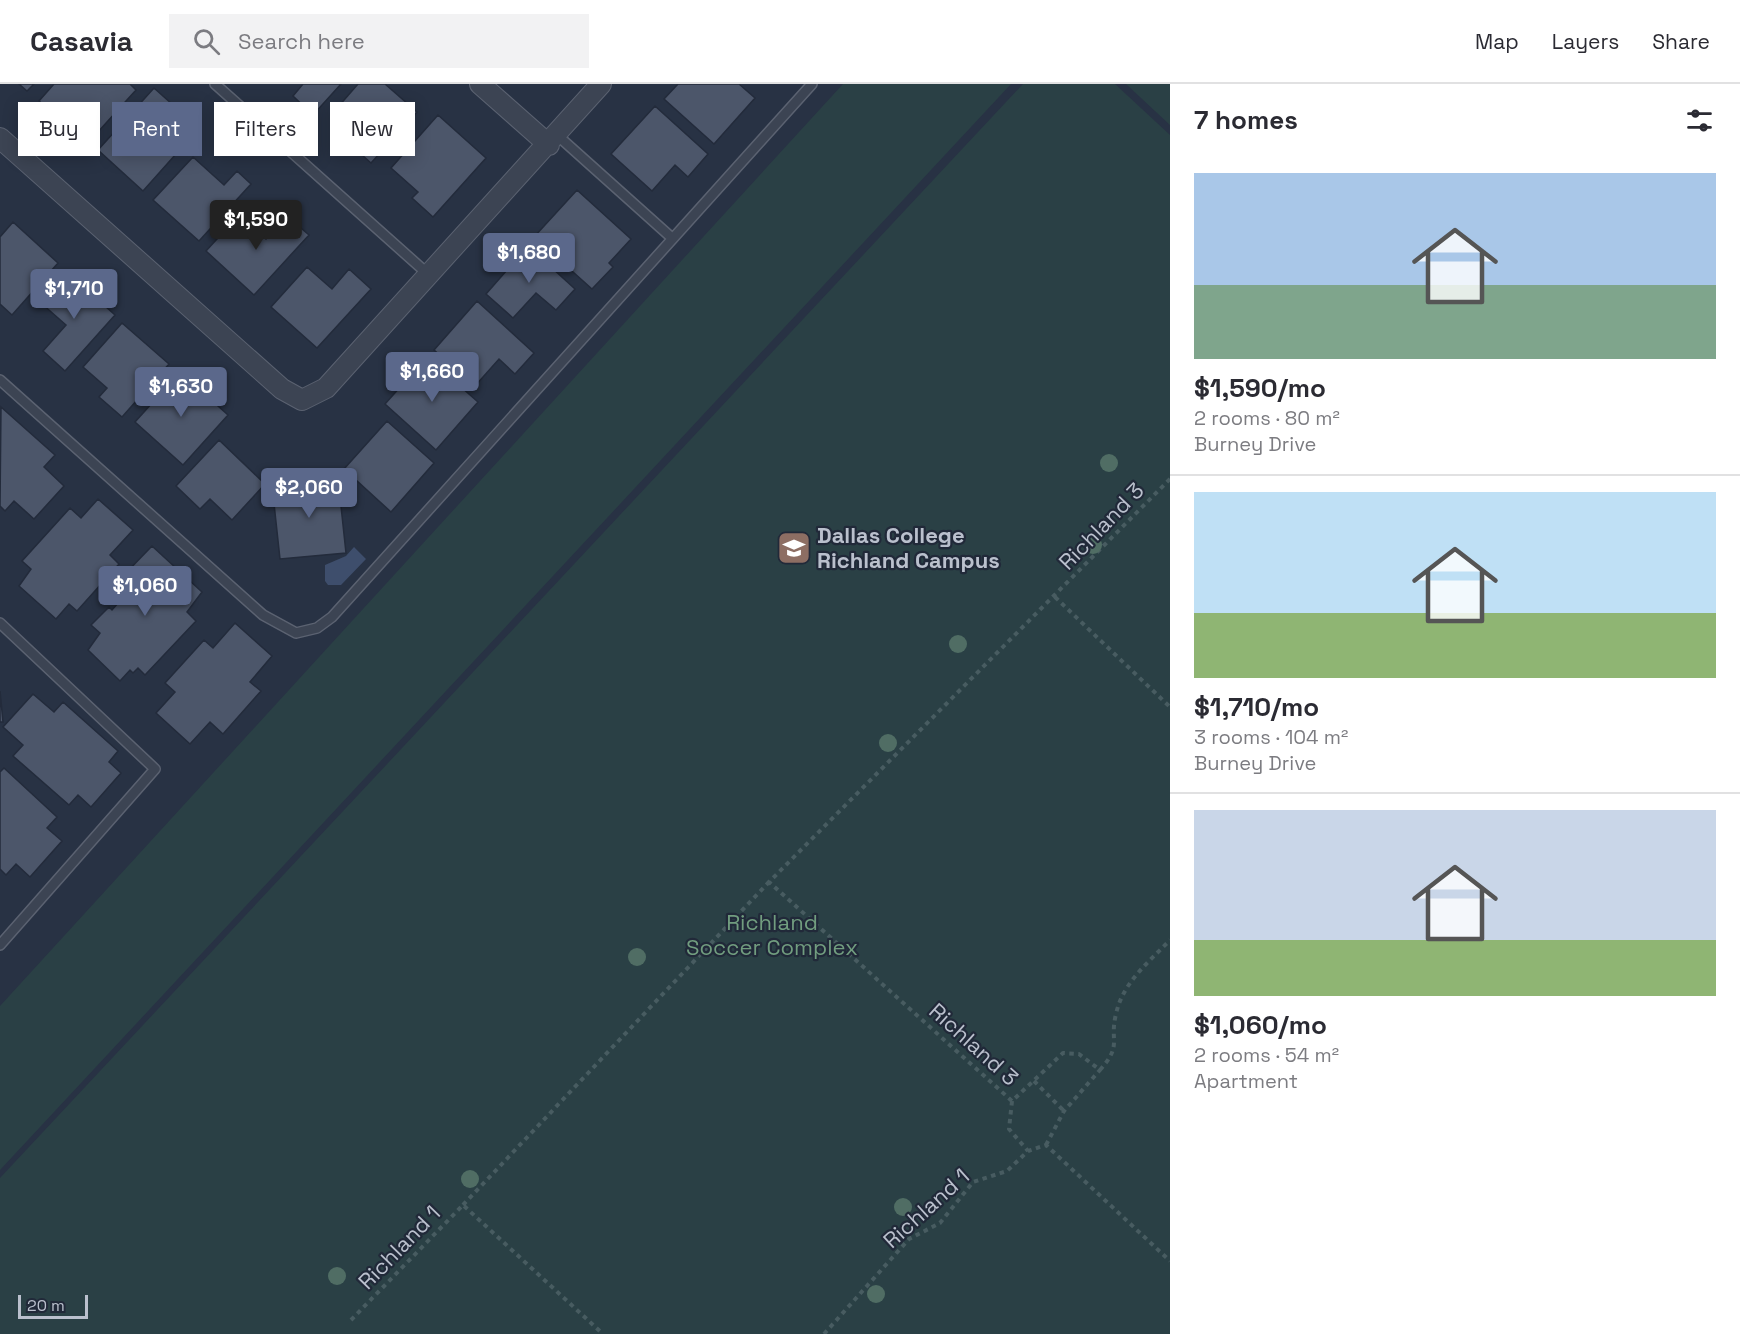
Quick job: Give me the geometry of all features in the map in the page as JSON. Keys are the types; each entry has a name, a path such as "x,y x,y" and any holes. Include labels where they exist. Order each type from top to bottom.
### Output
{"street":[{"path":"480,84 553,140"},
{"path":"0,138 282,389 302,400 326,388 553,140 601,84"}],"lane":[{"path":"215,84 429,275"},
{"path":"0,380 263,615 296,633 316,628 332,617 812,84"},
{"path":"553,140 672,238"},
{"path":"0,623 156,769 0,945"}],"path":[{"name":"Richland 3","path":"463,1205 769,882 1055,597 1170,478"},
{"name":"Richland 3","path":"1055,597 1170,707"},
{"name":"Richland 3","path":"769,882 1012,1101 1063,1053 1079,1054 1100,1070"},
{"path":"1170,940 1129,982 1115,1015 1113,1055 1064,1111 1046,1145 1170,1261"},
{"path":"1034,1081 1064,1111"},
{"path":"1012,1101 1009,1130 1028,1151"},
{"name":"Richland 1","path":"824,1334 909,1239 940,1224 973,1182 1007,1171 1028,1151 1046,1145"},
{"name":"Richland 1","path":"351,1320 463,1205 603,1334"}],"green space":[{"path":"843,84 1011,84 0,1170 0,1006"},
{"name":"Richland Soccer Complex","path":"1023,84 1115,84 1170,135 1170,1334 0,1334 0,1178"},
{"path":"1126,84 1170,84 1170,125"}],"water":[{"path":"354,547 366,559 341,585 328,585 325,581 325,565 346,556"}],"building":[{"path":"19,84 34,84 27,91"},
{"path":"54,84 130,84 136,90 125,102 112,102 112,116 100,130 100,102 39,101"},
{"path":"303,84 341,84 318,109 318,102 299,102 293,96"},
{"path":"358,84 385,84 406,102 342,102"},
{"path":"678,84 739,84 755,98 714,144 664,99"},
{"path":"154,88 170,102 141,102"},
{"path":"655,106 708,154 688,177 675,165 652,191 611,154"},
{"path":"438,115 486,158 433,217 412,198 418,192 391,168 402,156 415,156 415,141"},
{"path":"112,134 112,156 174,156 143,191 100,152 100,148"},
{"path":"363,156 377,156 371,163"},
{"path":"193,157 224,185 237,171 251,184 199,241 153,200"},
{"path":"577,190 631,239 609,263 613,267 592,289 534,237"},
{"path":"239,215 266,239 287,216 309,235 254,295 206,251"},
{"path":"13,222 58,263 12,315 0,304 0,237"},
{"path":"528,246 575,289 556,310 536,293 513,318 486,294"},
{"path":"307,267 332,289 349,269 371,289 317,348 271,307"},
{"path":"68,273 115,315 65,371 43,351 66,325 41,303"},
{"path":"477,301 534,353 515,374 499,359 475,386 434,350"},
{"path":"122,323 169,364 122,417 99,397 107,388 83,367"},
{"path":"427,357 478,402 436,450 385,404"},
{"path":"180,372 228,415 183,465 135,422"},
{"path":"1,407 55,455 44,467 64,486 34,519 14,501 5,511 0,506"},
{"path":"387,421 434,463 391,512 344,469"},
{"path":"219,440 265,484 232,520 210,499 200,509 176,486"},
{"path":"338,478 346,553 280,559 272,485"},
{"path":"98,499 133,530 110,555 119,564 77,611 69,604 56,619 19,586 31,569 22,561 70,508 81,518"},
{"path":"152,546 202,592 187,612 196,621 145,675 138,668 133,673 130,670 120,681 88,650 100,633 91,625 109,607 112,610 127,593 124,590 129,584 122,577"},
{"path":"235,623 272,656 250,682 261,691 223,734 210,722 190,744 156,713 175,692 165,683 204,640 213,648"},
{"path":"0,691 3,722 0,722"},
{"path":"33,694 54,712 63,702 118,751 109,762 121,773 91,807 78,795 69,805 13,756 23,745 3,727"},
{"path":"4,768 57,817 47,828 62,841 30,877 16,864 6,875 0,869 0,772"}],"place":[{"name":"Dallas College Richland Campus","path":"794,548"}]}
